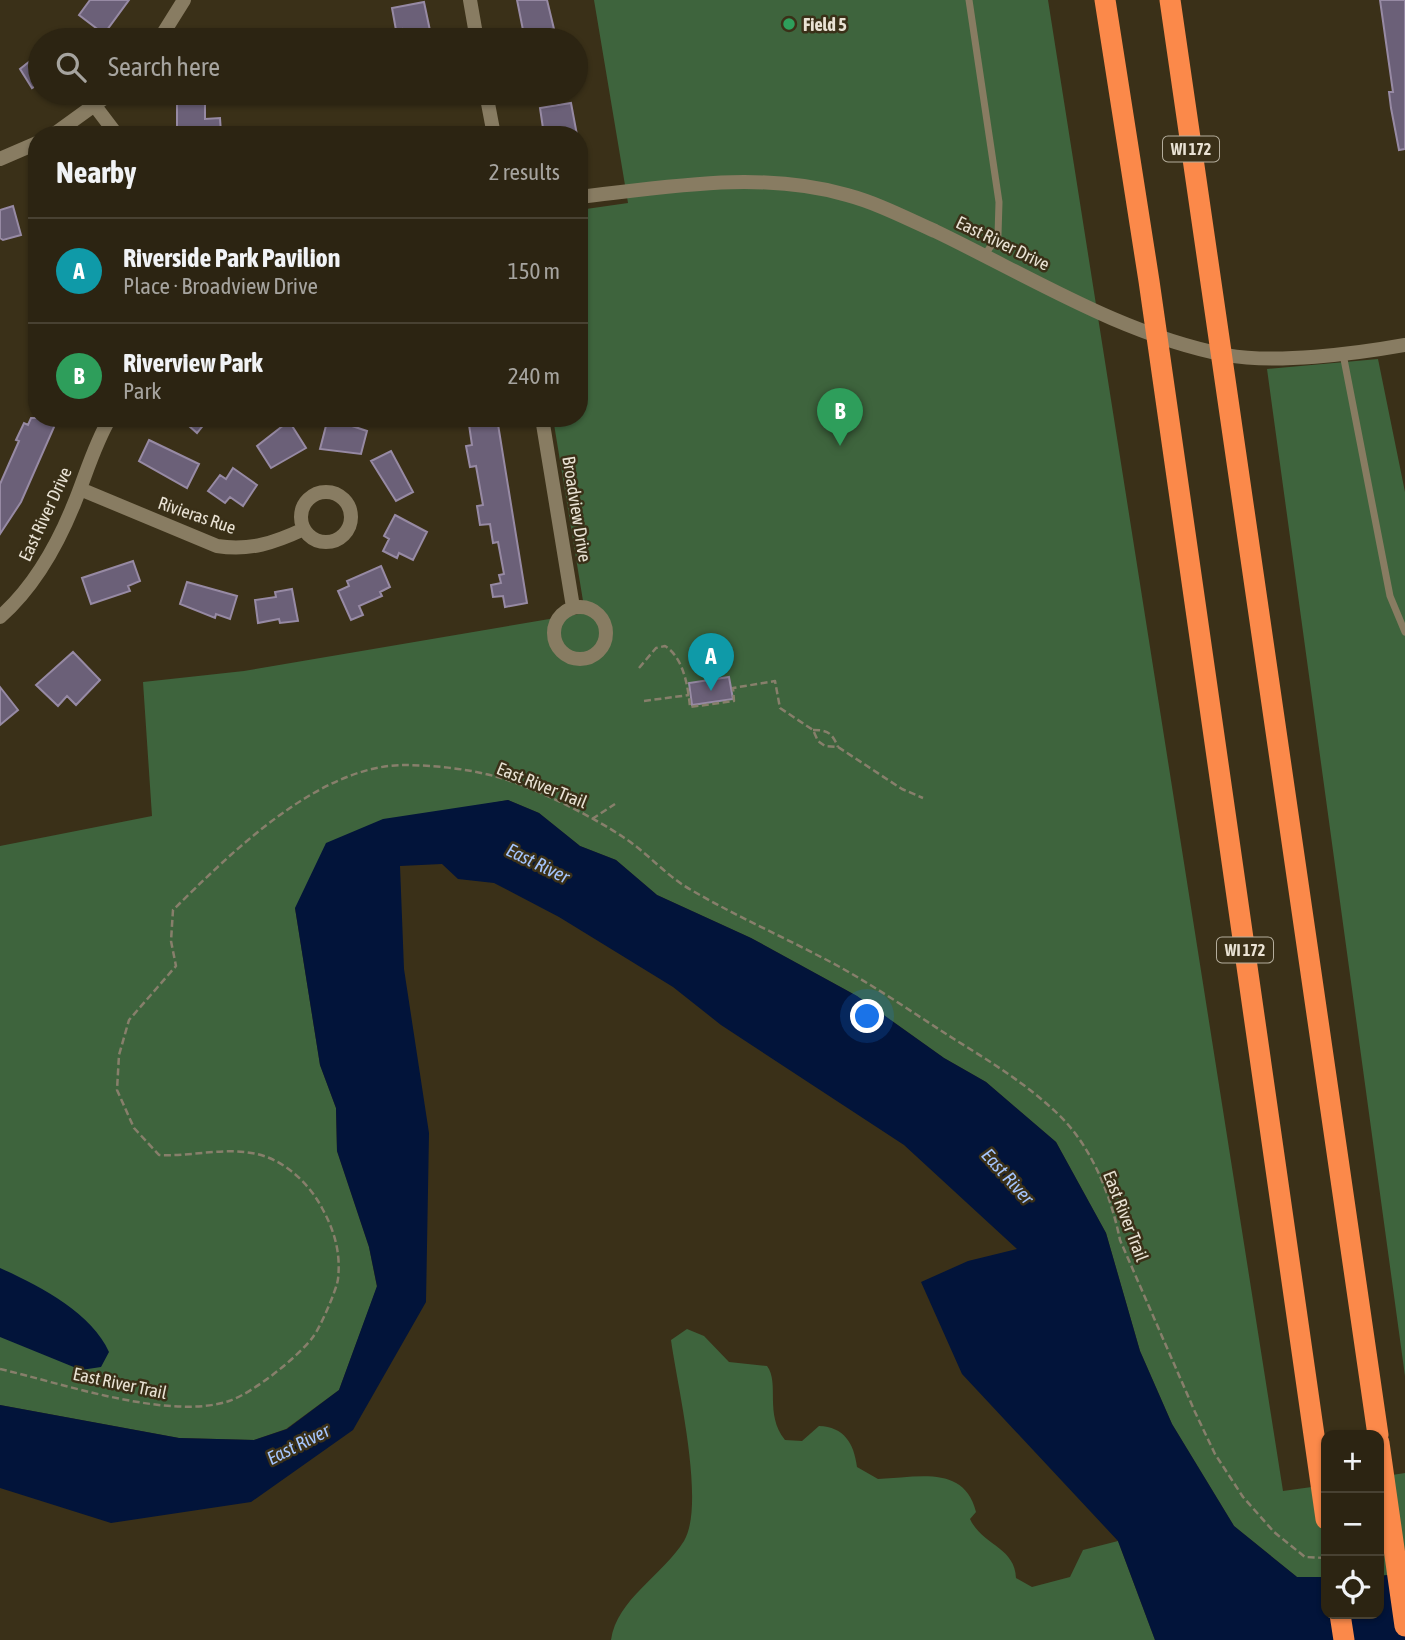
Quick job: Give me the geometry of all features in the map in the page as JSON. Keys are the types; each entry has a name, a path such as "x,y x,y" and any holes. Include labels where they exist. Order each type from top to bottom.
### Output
{"highway":[{"name":"WI 172","path":"1105,0 1149,281 1322,1493"},
{"name":"WI 172","path":"1170,0 1377,1430"},
{"path":"1384,1477 1405,1626"},
{"path":"1341,1619 1344,1640"}],"street":[{"path":"166,28 184,0"},
{"path":"470,0 475,28"},
{"path":"488,105 492,126"},
{"path":"66,126 95,106 110,126"},
{"path":"0,159 28,147"},
{"name":"East River Drive","path":"588,196 697,183 752,181 804,186 847,194 893,212 1105,316 1182,344 1229,355 1343,354 1405,345"},
{"name":"East River Drive","path":"0,617 40,572 80,489 105,427"},
{"name":"Broadview Drive","path":"543,427 573,607"},
{"name":"Rivieras Rue","path":"80,489 217,546 237,550 258,547 304,529"}],"lane":[{"path":"969,0 999,202 998,235 985,255"},
{"path":"1343,354 1390,596 1405,632"}],"path":[{"path":"639,668 656,648 665,646 671,650 687,680 690,707 734,701 733,688 775,681 780,708 813,730 818,741 825,746 838,747 902,789 923,798"},
{"path":"644,701 689,695"},
{"path":"813,730 825,730 832,735 838,747"},
{"name":"East River Trail","path":"0,1368 175,1408 229,1401 273,1374 314,1337 338,1280 336,1235 317,1198 292,1172 265,1156 232,1150 186,1156 159,1155 134,1128 117,1090 119,1055 129,1020 176,966 171,942 173,910 194,889 295,803 340,778 399,765 442,767 501,778 592,819 624,837 689,890 819,956 1015,1078 1060,1116 1084,1147 1112,1203 1120,1240 1215,1454 1243,1497 1274,1532 1305,1557 1321,1558"},
{"path":"592,819 615,804"}],"green space":[{"path":"594,0 1048,0 1283,1491 1321,1486 1321,1577 1297,1577 1234,1526 1172,1424 1140,1351 1106,1233 1056,1142 986,1082 944,1058 857,996 751,938 657,895 616,860 580,846 539,813 508,800 460,809 295,908 320,1065 336,1108 337,1151 369,1247 377,1287 339,1390 286,1429 254,1440 179,1438 0,1405 0,846 152,816 143,682 244,671 585,613 554,427 588,427 588,209 628,203"},
{"path":"1378,359 1405,492 1405,1376 1267,369"},
{"path":"687,1329 704,1336 729,1362 767,1366 771,1373 775,1420 785,1440 802,1441 819,1426 828,1427 846,1438 857,1467 878,1479 937,1477 961,1486 970,1497 976,1512 970,1519 975,1528 1010,1559 1016,1578 1032,1587 1070,1577 1083,1550 1118,1541 1155,1640 611,1640 622,1612 675,1553 684,1541 690,1524 692,1500 688,1443 671,1340"},
{"path":"1405,1473 1405,1573 1384,1575 1384,1493 1384,1476"}],"water":[{"name":"East River","path":"508,800 539,813 580,846 616,860 657,895 751,938 857,996 944,1058 986,1082 1056,1142 1106,1233 1140,1351 1172,1424 1234,1526 1297,1577 1321,1577 1321,1619 1384,1619 1384,1575 1405,1573 1405,1640 1155,1640 1118,1541 962,1374 921,1282 968,1261 1017,1249 904,1145 721,1025 673,987 559,917 494,883 458,879 442,864 400,866 404,969 429,1133 426,1302 353,1430 251,1502 111,1523 0,1488 0,1405 179,1438 254,1440 287,1429 339,1390 377,1286 369,1247 337,1151 336,1108 320,1065 295,908 326,843 383,819"},
{"path":"0,1268 47,1292 90,1325 109,1352 101,1367 81,1370 0,1337"}],"building":[{"path":"90,0 129,0 108,28 96,28 79,15"},
{"path":"517,0 547,0 554,28 523,28"},
{"path":"1380,0 1405,0 1405,149 1399,150 1391,108 1389,92 1393,92"},
{"path":"424,2 429,28 396,28 392,8"},
{"path":"28,63 28,82 20,69"},
{"path":"177,105 205,105 205,119 220,118 221,126 177,126"},
{"path":"571,105 575,126 543,126 540,108"},
{"path":"13,206 21,235 3,240 0,238 0,210"},
{"path":"24,423 28,427 54,427 21,502 0,534 0,484"},
{"path":"190,427 202,427 197,433"},
{"path":"281,427 293,427 306,448 271,468 257,446"},
{"path":"326,427 355,427 367,431 361,454 320,449"},
{"path":"469,427 498,427 527,603 505,607 503,596 493,597 491,585 501,583 499,575 504,574 498,542 493,543 490,524 480,525 477,506 483,505 476,466 470,467 466,446 472,445"},
{"path":"149,440 199,464 187,488 139,461"},
{"path":"391,451 413,492 396,501 371,461"},
{"path":"233,468 257,485 243,506 230,497 225,503 208,491 220,475 226,479"},
{"path":"395,515 427,532 413,560 399,553 397,558 383,551 389,539 384,536"},
{"path":"133,561 140,581 128,586 130,591 91,604 82,578"},
{"path":"381,566 390,587 380,592 382,596 359,606 363,615 351,620 338,591 349,586 347,581"},
{"path":"187,582 237,596 230,619 216,614 215,618 180,604"},
{"path":"292,589 298,621 280,623 279,619 258,623 255,600 276,597 275,592"},
{"path":"73,652 100,680 76,705 67,696 58,706 36,685"},
{"path":"729,677 733,699 692,705 689,683"},
{"path":"0,687 18,710 0,725"}],"place":[{"name":"Field 5","path":"789,24"},
{"name":"Riverview Park","path":"840,446"},
{"name":"Riverside Park Pavilion","path":"711,691"}]}
